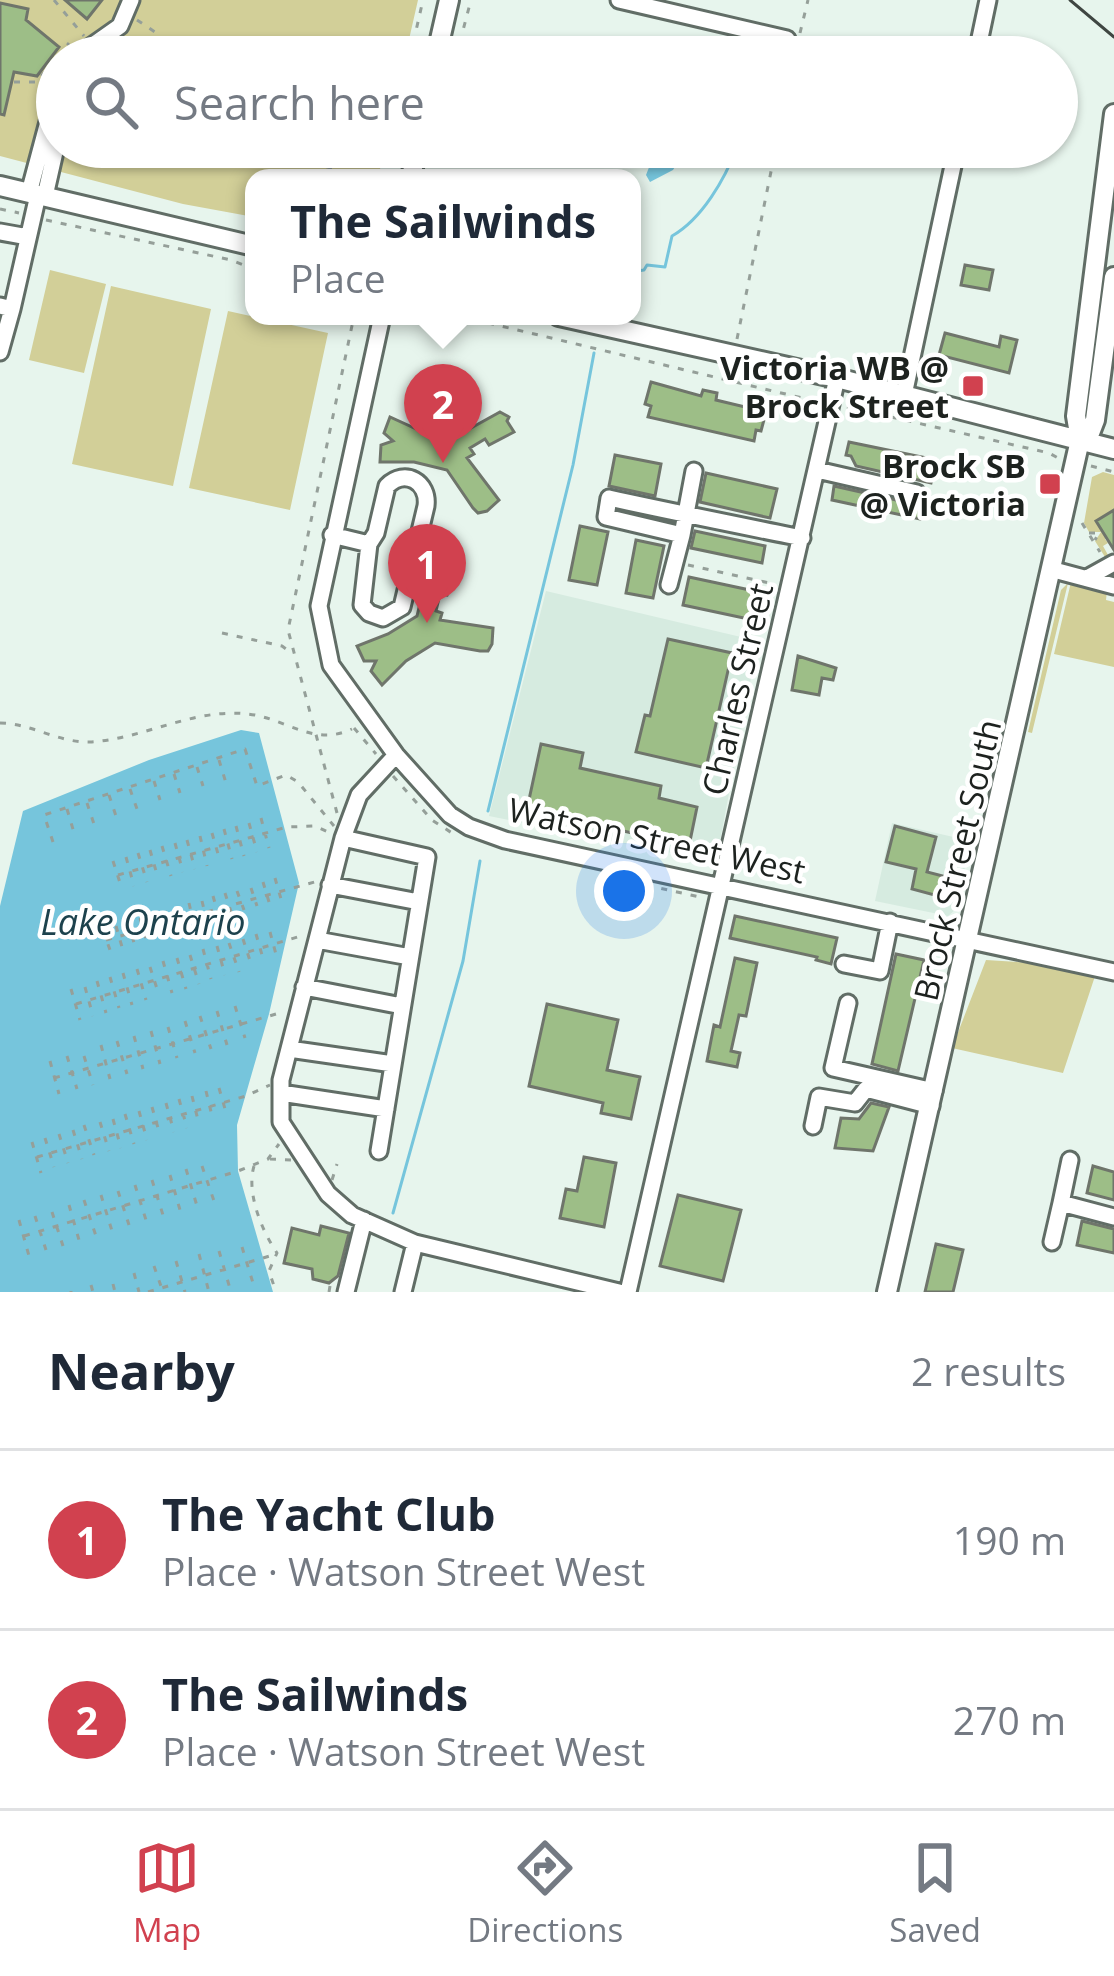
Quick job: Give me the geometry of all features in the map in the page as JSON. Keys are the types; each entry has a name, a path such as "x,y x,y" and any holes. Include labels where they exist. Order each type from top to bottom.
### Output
{"main road":[{"path":"441,36 449,0"},
{"name":"Brock Street South","path":"887,1292 1081,440 1076,416 1114,114"},
{"path":"0,186 245,244"},
{"name":"Brock Street South","path":"1081,440 1095,421 1114,277"},
{"path":"601,325 904,394 1114,449"}],"street":[{"path":"619,0 776,36"},
{"path":"980,36 988,0"},
{"path":"106,36 120,26 130,5"},
{"path":"0,352 6,307 28,237 42,168"},
{"path":"37,195 47,168"},
{"path":"904,394 952,168"},
{"path":"0,232 28,237"},
{"name":"Watson Street West","path":"380,325 319,606 323,642 338,679 433,799 469,826 505,840 1114,972"},
{"name":"Charles Street","path":"623,1292 724,887 838,379"},
{"path":"817,470 917,493"},
{"path":"669,585 694,471"},
{"path":"401,478 422,485 426,506 401,607 383,618 369,614 362,605 369,544 387,486 401,478"},
{"path":"682,535 605,517 609,498 802,538"},
{"path":"332,535 369,544"},
{"path":"1087,578 1109,561"},
{"path":"1054,570 1114,586"},
{"path":"396,755 359,795 343,838 289,1049 281,1087 281,1122 328,1194 364,1220 415,1243 623,1292"},
{"path":"343,838 427,857 379,1151"},
{"path":"331,882 419,902"},
{"path":"844,964 880,970 890,922"},
{"path":"318,935 410,958"},
{"path":"304,987 402,1006"},
{"path":"848,1003 833,1068 933,1098"},
{"path":"289,1049 393,1064"},
{"path":"281,1087 386,1108"},
{"path":"813,1126 818,1096 855,1103 866,1089 933,1098"},
{"path":"1052,1242 1070,1160"},
{"path":"1061,1203 1114,1217"},
{"path":"346,1292 364,1220"},
{"path":"403,1292 415,1243"}],"path":[{"path":"54,0 92,36"},
{"path":"415,36 423,0"},
{"path":"462,36 471,0"},
{"path":"794,36 808,0"},
{"path":"130,5 158,34"},
{"path":"14,82 36,82"},
{"path":"734,354 737,319 771,168"},
{"path":"0,209 245,265"},
{"path":"343,838 289,630 352,325"},
{"path":"498,325 816,401"},
{"path":"844,406 1059,458"},
{"path":"1099,470 1114,472"},
{"path":"1082,523 1089,534 1099,533 1093,541 1109,561"},
{"path":"675,562 774,584"},
{"path":"223,633 282,646 294,655"},
{"path":"0,723 79,742 194,717 235,714 272,719 320,738 354,728"},
{"path":"53,842 44,815 245,749 257,786 280,775 298,782 343,838"},
{"path":"218,758 226,783"},
{"path":"197,765 203,786"},
{"path":"173,772 180,793"},
{"path":"154,779 160,800"},
{"path":"129,787 137,809"},
{"path":"109,794 116,816"},
{"path":"87,801 94,824"},
{"path":"66,808 75,836"},
{"path":"261,818 269,848"},
{"path":"249,823 257,851"},
{"path":"236,826 244,856"},
{"path":"118,875 287,827 315,826 343,838"},
{"path":"224,829 232,859"},
{"path":"212,833 220,861"},
{"path":"200,836 207,866"},
{"path":"187,840 195,869"},
{"path":"175,843 183,872"},
{"path":"163,846 171,876"},
{"path":"150,850 158,878"},
{"path":"138,853 147,882"},
{"path":"126,857 134,886"},
{"path":"113,861 122,890"},
{"path":"275,878 281,899"},
{"path":"263,882 269,902"},
{"path":"106,940 278,889 331,882"},
{"path":"251,888 257,906"},
{"path":"237,891 244,910"},
{"path":"226,893 232,915"},
{"path":"214,896 220,916"},
{"path":"202,901 207,922"},
{"path":"189,903 194,925"},
{"path":"177,908 183,928"},
{"path":"165,911 171,932"},
{"path":"152,914 158,935"},
{"path":"140,918 146,939"},
{"path":"128,922 134,943"},
{"path":"116,926 122,947"},
{"path":"103,930 110,950"},
{"path":"270,932 277,958"},
{"path":"256,934 264,962"},
{"path":"76,1004 273,944 318,935"},
{"path":"243,938 252,967"},
{"path":"229,943 239,972"},
{"path":"217,946 225,975"},
{"path":"203,950 211,979"},
{"path":"190,955 199,984"},
{"path":"176,958 186,989"},
{"path":"163,962 172,993"},
{"path":"150,967 159,995"},
{"path":"137,969 146,1000"},
{"path":"123,973 132,1005"},
{"path":"110,977 119,1008"},
{"path":"97,981 106,1013"},
{"path":"85,987 93,1016"},
{"path":"71,989 80,1020"},
{"path":"235,1006 245,1039"},
{"path":"217,1011 227,1045"},
{"path":"54,1078 269,1014"},
{"path":"200,1016 211,1049"},
{"path":"185,1021 195,1054"},
{"path":"168,1027 177,1058"},
{"path":"151,1031 160,1064"},
{"path":"134,1036 143,1069"},
{"path":"117,1041 127,1073"},
{"path":"100,1045 110,1079"},
{"path":"67,1056 77,1089"},
{"path":"84,1056 93,1084"},
{"path":"50,1061 59,1094"},
{"path":"38,1157 281,1087"},
{"path":"219,1088 227,1116"},
{"path":"206,1091 213,1120"},
{"path":"192,1096 200,1124"},
{"path":"179,1099 187,1128"},
{"path":"166,1103 174,1132"},
{"path":"152,1107 160,1135"},
{"path":"139,1111 147,1140"},
{"path":"125,1114 134,1144"},
{"path":"112,1119 122,1148"},
{"path":"100,1122 109,1151"},
{"path":"268,1159 282,1138 281,1122"},
{"path":"84,1125 94,1155"},
{"path":"73,1130 82,1159"},
{"path":"59,1134 68,1163"},
{"path":"45,1138 54,1166"},
{"path":"32,1142 41,1173"},
{"path":"24,1236 268,1159 304,1160"},
{"path":"255,1165 250,1183 266,1238 277,1253"},
{"path":"202,1166 214,1201"},
{"path":"186,1169 196,1206"},
{"path":"170,1175 180,1210"},
{"path":"152,1180 163,1215"},
{"path":"135,1185 146,1220"},
{"path":"118,1191 129,1225"},
{"path":"101,1195 112,1231"},
{"path":"84,1200 96,1236"},
{"path":"69,1205 79,1240"},
{"path":"52,1212 63,1246"},
{"path":"35,1216 46,1250"},
{"path":"19,1220 29,1256"},
{"path":"242,1247 253,1282"},
{"path":"219,1251 231,1292"},
{"path":"148,1292 277,1253"},
{"path":"276,1292 269,1271 277,1253"},
{"path":"199,1254 209,1292"},
{"path":"176,1262 185,1292"},
{"path":"154,1266 162,1290"},
{"path":"134,1273 139,1292"},
{"path":"329,1292 332,1280"},
{"path":"113,1284 116,1292"},
{"path":"92,1285 93,1292"}],"shaded area":[{"path":"0,0 418,0 410,36 36,36 36,165 0,156"},
{"path":"46,168 380,168 245,169 245,215"},
{"path":"50,270 106,284 84,373 29,360"},
{"path":"111,286 211,309 173,486 72,464"},
{"path":"228,311 245,315 245,325 292,325 328,333 290,510 189,488"},
{"path":"1103,472 1114,475 1114,510 1105,539 1108,543 1103,546 1105,557 1095,541 1101,532 1089,532 1084,523 1092,477"},
{"path":"1071,582 1107,591 1106,600 1114,602 1114,667 1054,654"},
{"path":"1068,583 1032,733 1028,732 1061,590"},
{"path":"546,591 758,641 716,862 489,816"},
{"path":"892,823 971,841 955,910 948,916 875,901"},
{"path":"986,960 1098,967 1063,1073 952,1048"}],"water":[{"path":"649,168 674,168 650,182"},
{"name":"Lake Ontario","path":"241,730 259,733 299,883 237,1125 238,1171 273,1292 0,1292 0,906 23,811 149,760"}],"building":[{"path":"65,0 102,0 87,19"},
{"path":"0,3 28,9 26,20 46,36 36,36 36,76 14,72 4,115 0,114"},
{"path":"965,265 993,270 989,290 961,285"},
{"path":"945,333 999,347 1001,336 1017,340 1009,373 939,355"},
{"path":"651,382 701,396 703,390 717,393 716,400 766,412 761,431 756,430 754,441 648,417 651,406 645,404"},
{"path":"500,412 509,417 514,432 489,445 485,439 470,448 474,454 467,458 499,500 487,511 478,513 473,508 447,470 414,462 380,462 381,445 393,441 384,433 390,417 453,438"},
{"path":"849,442 936,460 931,483 856,466 846,455"},
{"path":"615,455 661,464 655,496 609,486"},
{"path":"706,473 777,489 770,518 700,502"},
{"path":"834,486 923,506 920,519 832,500"},
{"path":"1114,510 1114,550 1096,521"},
{"path":"580,526 608,532 597,585 569,580"},
{"path":"695,531 765,546 762,563 691,548"},
{"path":"636,540 664,546 653,598 626,593"},
{"path":"440,561 455,569 447,595 440,594 436,611 442,613 440,620 493,628 492,644 488,651 480,651 435,643 406,661 382,685 371,671 376,661 364,661 357,646 417,616 428,570"},
{"path":"689,577 759,592 753,620 683,605"},
{"path":"668,639 732,653 706,768 636,752 645,715 650,716"},
{"path":"798,656 836,668 833,680 822,678 819,695 792,690"},
{"path":"541,744 583,753 580,768 661,786 659,798 697,807 689,846 527,809"},
{"path":"895,826 936,837 927,872 943,876 938,896 912,889 916,869 886,862"},
{"path":"735,916 837,938 831,964 730,938"},
{"path":"896,954 924,960 898,1071 872,1064"},
{"path":"735,958 757,963 746,1016 739,1015 731,1051 740,1053 737,1067 707,1061 714,1025 720,1027"},
{"path":"547,1004 618,1020 607,1070 640,1077 631,1119 601,1113 603,1103 529,1086"},
{"path":"871,1103 889,1107 873,1151 835,1148 841,1118 859,1119"},
{"path":"584,1157 616,1163 604,1227 560,1218 566,1189 577,1191"},
{"path":"1093,1166 1114,1172 1114,1200 1087,1193"},
{"path":"678,1195 741,1210 723,1281 660,1266"},
{"path":"1082,1221 1114,1229 1114,1253 1077,1245"},
{"path":"321,1226 349,1233 338,1276 329,1283 313,1279 312,1269 284,1263 292,1228 319,1235"},
{"path":"936,1244 963,1250 953,1292 925,1292"}],"waterway":[{"path":"641,270 647,265 665,267 672,236 693,219 728,168"},
{"path":"488,811 573,465 594,353"},
{"path":"393,1213 463,961 480,861"}],"railway":[{"path":"1070,0 1114,37"}],"place":[{"name":"Victoria WB @ Brock Street","path":"973,386"},
{"name":"The Sailwinds","path":"443,463"},
{"name":"Brock SB @ Victoria","path":"1050,484"},
{"name":"The Yacht Club","path":"427,623"}]}
